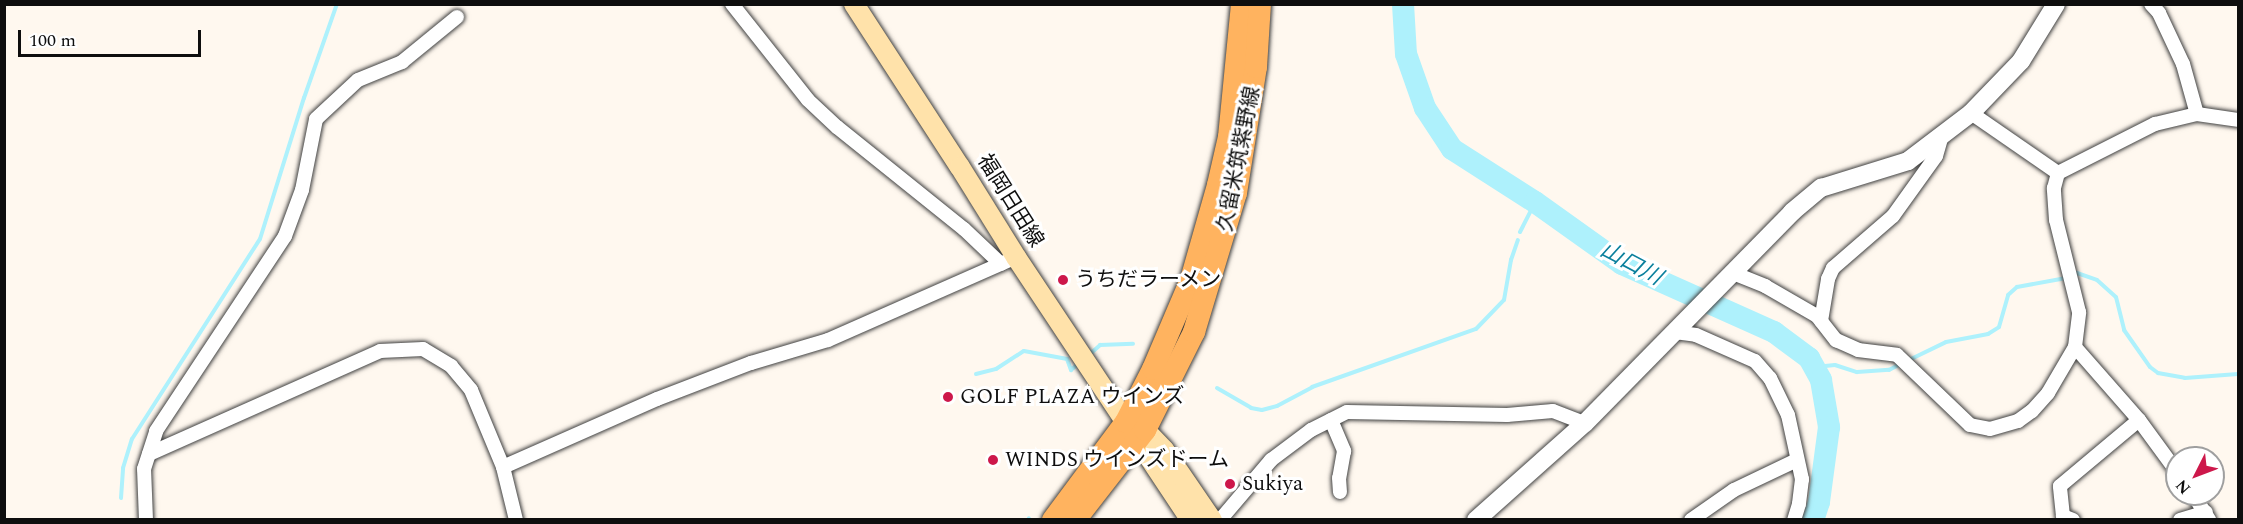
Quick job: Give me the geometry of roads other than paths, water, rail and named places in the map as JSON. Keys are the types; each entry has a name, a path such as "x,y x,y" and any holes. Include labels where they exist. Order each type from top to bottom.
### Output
{"main road":[{"name":"福岡日田線","path":"854,4 960,167 1008,260 1136,431 1191,519"},
{"name":"久留米筑紫野線","path":"1136,431 1203,241 1229,137 1242,4"},
{"name":"久留米筑紫野線","path":"1136,431 1194,332 1236,193 1256,67 1260,4"},
{"name":"福岡日田線","path":"1136,431 1164,450 1212,519"},
{"path":"1053,519 1136,431"},
{"path":"1075,519 1136,431"}],"street":[{"path":"732,4 808,99 837,127 964,229 1008,260"},
{"path":"1477,519 1585,423 1792,212 1821,188 1908,161 1971,113 2021,61 2056,4"},
{"path":"2158,8 2183,64 2197,114"},
{"path":"146,519 144,470 156,431 285,236 302,190 316,119 358,80 402,62 457,17"},
{"path":"1971,113 2058,173"},
{"path":"1729,277 1765,286 1817,316 1836,340 1858,350 1897,354 1970,425 1990,429 2018,421 2032,411 2048,393 2075,347 2079,312 2056,220 2054,188 2058,173 2155,124 2197,114 2238,120"},
{"path":"1821,321 1828,279 1833,268 1893,216 1936,156 1941,138"},
{"path":"503,467 667,395 751,363 828,340 1008,260"},
{"path":"1678,329 1755,361 1770,378 1781,397 1802,480 1799,504 1794,519"},
{"path":"2075,347 2139,420 2165,456"},
{"path":"149,454 380,351 423,349 451,366 471,390 503,467 516,519"},
{"path":"1220,519 1271,459 1311,430 1347,412 1507,415 1553,411 1585,423"},
{"path":"1331,420 1344,451 1338,478 1340,492"},
{"path":"2073,519 2063,516 2060,486 2139,420"},
{"path":"1691,519 1705,513 1734,490 1797,460"},
{"path":"2180,519 2207,516"}],"waterway":[{"path":"121,498 123,468 132,439 260,239 304,98 337,4"},
{"name":"山口川","path":"1403,4 1406,54 1425,108 1452,149 1535,202 1622,264 1774,332 1809,358 1821,380 1829,427 1819,502 1813,520"},
{"path":"1520,232 1535,202"},
{"path":"1217,388 1251,408 1262,410 1277,406 1312,387 1476,329 1504,300 1511,260 1518,240"},
{"path":"2073,275 2077,273 2097,280 2116,297 2124,330 2150,367 2158,373 2185,378 2238,374"},
{"path":"1909,360 1946,342 1988,334 1999,327 2008,295 2017,287 2066,278"},
{"path":"1089,355 1100,345 1133,344"},
{"path":"976,374 996,369 1024,351 1067,359 1071,370 1079,363"},
{"path":"1815,367 1835,365 1857,372 1889,370 1902,363"}],"place":[{"name":"うちだラーメン","path":"1063,280"},
{"name":"GOLF PLAZA ウインズ","path":"948,397"},
{"name":"WINDS ウインズドーム","path":"993,460"},
{"name":"Sukiya","path":"1230,484"}]}
